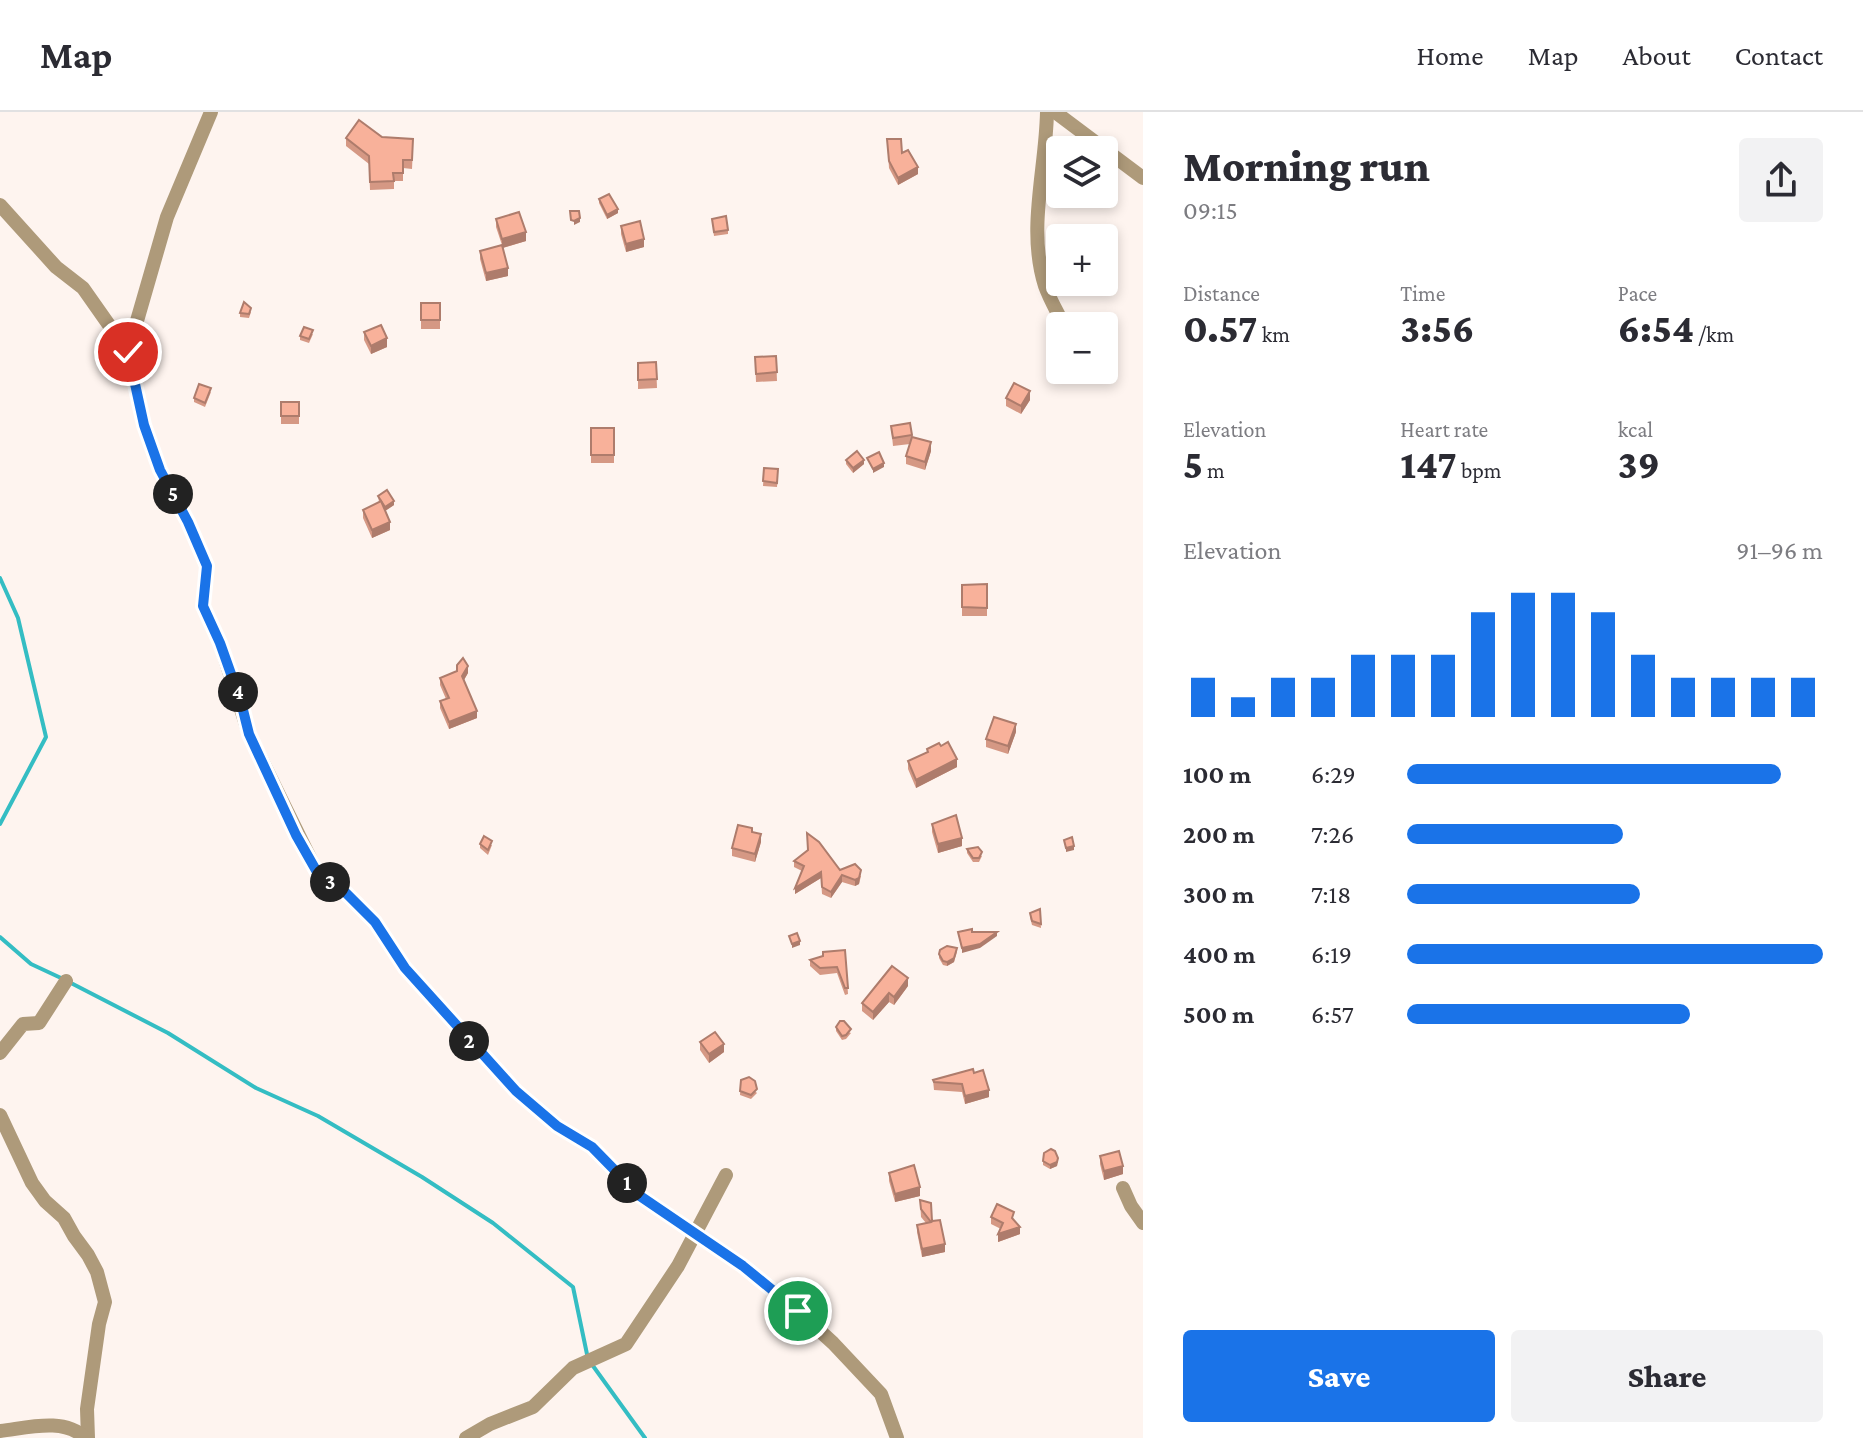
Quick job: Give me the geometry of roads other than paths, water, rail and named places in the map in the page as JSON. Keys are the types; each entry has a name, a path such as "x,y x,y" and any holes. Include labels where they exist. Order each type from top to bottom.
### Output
{"street":[{"path":"128,352 167,217 211,112"},
{"path":"1047,112 1038,198 1039,259 1046,287 1058,312"},
{"path":"1055,112 1143,178"},
{"path":"0,205 56,267 83,288 128,352 144,425 160,470 207,566 203,606 220,643 249,734 296,835 317,872 346,893 375,922 405,968 516,1091 557,1126 592,1147 640,1196 743,1266 833,1343 881,1394 897,1438"},
{"path":"0,1053 23,1024 39,1023 66,981"},
{"path":"0,1115 32,1183 45,1201 64,1218 97,1272 105,1302 87,1409 87,1438"},
{"path":"466,1438 490,1424 533,1407 573,1368 626,1344 670,1280 726,1175"},
{"path":"1123,1188 1143,1223"},
{"path":"0,1431 70,1427 87,1438"}],"waterway":[{"path":"0,578 18,618 46,737 0,824"},
{"path":"0,937 31,964 61,978"},
{"path":"69,982 168,1033 256,1088 318,1116 493,1223 573,1287 588,1359 645,1438"}]}
